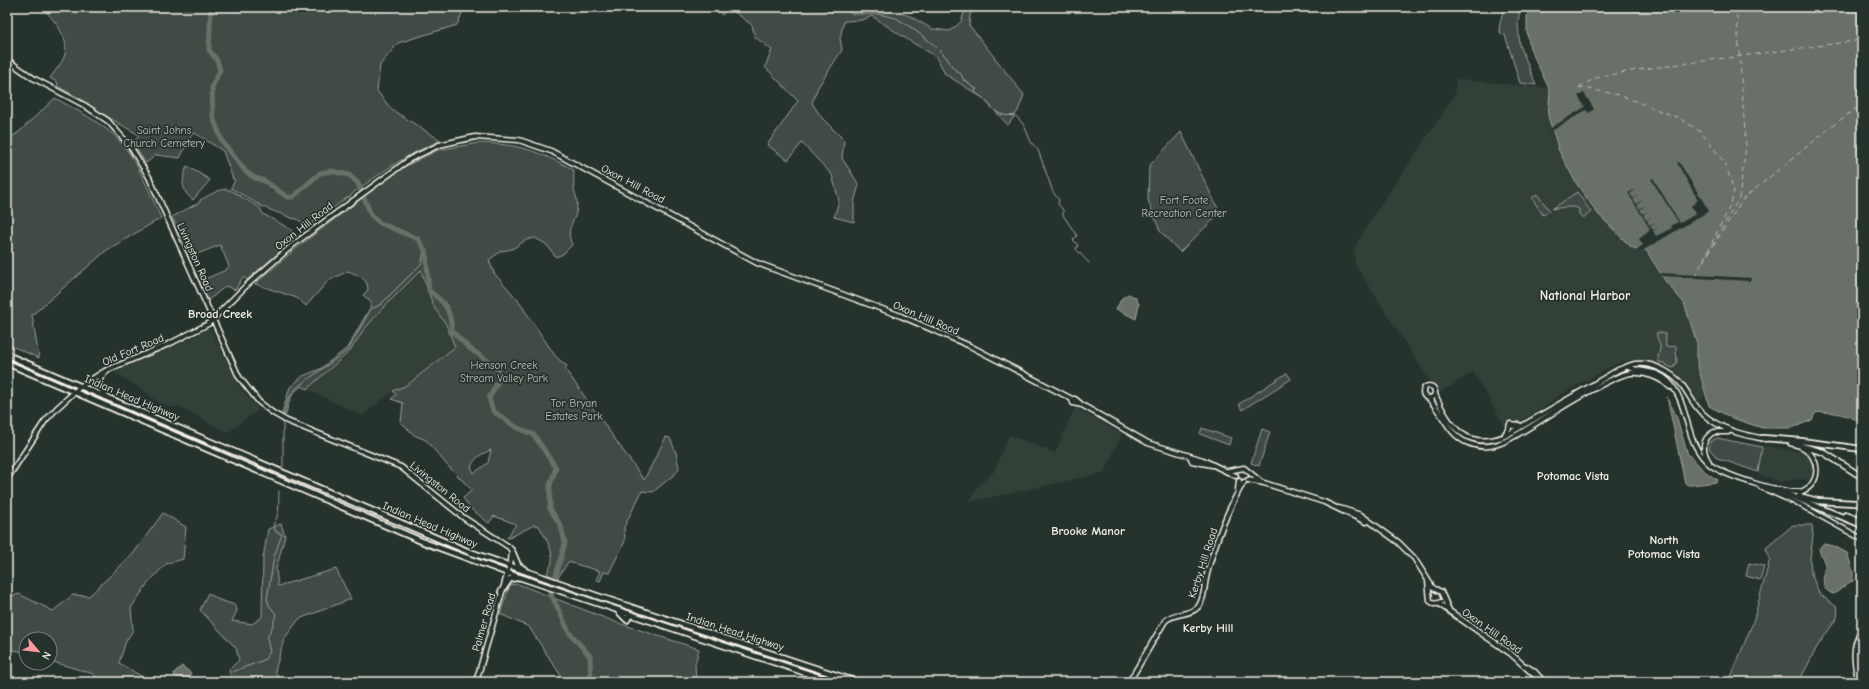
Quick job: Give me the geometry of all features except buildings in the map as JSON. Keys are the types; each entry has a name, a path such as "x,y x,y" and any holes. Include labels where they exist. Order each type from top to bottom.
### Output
{"highway":[{"name":"Indian Head Highway","path":"7,355 467,551 534,575 857,682"},
{"name":"Indian Head Highway","path":"7,363 426,543 507,573 833,682"},
{"path":"106,371 99,382 100,389 105,395 117,402"},
{"path":"1764,438 1862,449"},
{"path":"1791,443 1823,452 1862,476"},
{"path":"1774,489 1818,501 1862,503"},
{"path":"1774,489 1854,520 1862,525"},
{"path":"1862,495 1862,514"},
{"path":"1854,520 1862,521"},
{"path":"512,551 518,565 534,575"},
{"path":"501,592 510,579 519,577"}],"main road":[{"name":"Livingston Road","path":"7,60 33,78 97,113 125,139 149,177 242,382 259,402 286,420 401,467 462,517 506,544 512,551"},
{"name":"Oxon Hill Road","path":"213,320 272,263 410,159 438,145 482,137 507,138 531,143 560,155 757,262 901,316 953,339 1078,401 1082,405 1148,443 1191,458 1192,461 1212,465 1228,471"},
{"name":"Old Fort Road","path":"7,479 45,421 81,386 106,371 192,334 213,320"},
{"path":"1555,406 1552,411 1506,442 1495,446 1476,446 1468,443 1453,433 1435,405 1423,394 1426,387 1432,387 1435,390 1438,403 1451,423 1465,436 1485,441 1501,437 1606,376 1634,364 1651,365 1664,370 1681,384 1691,401 1702,413 1719,426 1732,432"},
{"path":"1628,367 1650,371 1663,377 1674,388 1679,396 1696,446 1702,457 1712,466 1799,504 1862,539"},
{"path":"1535,423 1614,379 1630,373 1640,373 1655,377 1666,384 1679,396"},
{"path":"1429,399 1435,394"},
{"path":"1501,437 1510,428 1510,424 1515,426 1525,423"},
{"path":"1712,466 1704,453 1705,440 1714,432 1732,432 1791,443 1804,448 1814,458 1817,467 1816,477 1807,488 1800,492 1774,489 1744,479"},
{"path":"1228,471 1244,468 1264,483"},
{"path":"1238,478 1240,469"},
{"path":"1228,471 1238,478 1246,481 1264,483 1354,512 1398,542 1414,558 1427,579 1436,590 1441,592 1443,598 1439,604 1433,604 1430,601 1427,579"},
{"name":"Kerby Hill Road","path":"1129,682 1163,623 1170,617 1195,609 1200,605 1209,566 1238,492 1246,481 1250,472"},
{"name":"Kerby Hill Road","path":"1238,478 1238,492"},
{"path":"509,566 512,551"},
{"name":"Palmer Road","path":"476,682 509,566"},
{"path":"1430,593 1436,590"},
{"name":"Oxon Hill Road","path":"1443,598 1449,610"},
{"name":"Oxon Hill Road","path":"1439,604 1525,666 1530,668 1543,682"},
{"path":"1858,682 1854,652 1856,640 1862,630"}],"shaded area":[{"path":"1530,7 1862,7 1862,420 1857,420 1837,413 1819,412 1815,413 1812,420 1792,428 1762,428 1732,418 1709,406 1697,363 1697,343 1684,303 1666,282 1646,250 1631,247 1598,214 1576,183 1559,151 1548,116 1550,91 1530,48 1527,32 1527,15"},
{"name":"National Harbor","path":"1455,79 1549,88 1551,96 1548,116 1553,138 1568,170 1576,183 1598,214 1636,249 1646,250 1666,282 1684,303 1697,343 1697,363 1705,396 1696,402 1676,373 1664,365 1631,360 1616,364 1560,395 1507,430 1473,372 1438,394 1355,265 1354,251 1358,241 1374,215 1449,104 1455,93"},
{"path":"421,269 435,309 446,324 456,349 441,364 427,368 407,385 393,391 363,416 307,389 350,351 373,319"},
{"path":"1128,294 1135,297 1139,304 1136,319 1116,309 1122,298"},
{"path":"208,328 211,330 240,388 259,409 227,433 180,407 169,407 156,401 145,391 113,372 198,335"},
{"path":"1667,397 1676,415 1688,455 1690,455 1706,472 1718,480 1717,482 1692,485 1685,483"},
{"path":"1075,407 1122,434 1104,473 969,502 978,486 993,473 1009,435 1055,453"},
{"path":"1763,445 1805,453 1811,460 1813,466 1810,481 1801,479 1780,482 1757,474"},
{"path":"1823,544 1834,546 1847,553 1853,571 1853,581 1833,594 1825,589 1823,582 1825,565 1819,549"},
{"path":"1862,630 1862,682 1859,682 1854,652"},
{"path":"182,666 191,673 188,679 174,676 175,672"}],"green space":[{"name":"Saint Johns Church Cemetery","path":"42,7 465,7 457,25 398,43 380,65 377,91 392,110 442,141 406,157 384,171 353,193 349,198 348,197 308,226 295,218 294,219 263,207 231,188 235,180 233,179 223,151 193,132 180,158 156,155 146,163 133,144 139,135 82,102 83,100 57,86 58,83 50,78 63,60 66,48 63,35 59,28"},
{"path":"714,7 878,7 910,16 932,29 950,31 961,22 966,7 976,7 970,15 969,25 1024,95 1018,111 1008,125 983,98 945,74 937,57 872,16 862,20 844,21 840,38 842,50 818,87 812,103 822,118 844,140 842,158 859,185 854,202 854,222 834,217 839,201 832,175 802,143 788,160 767,145 798,101 765,67 772,50 755,37 752,25 729,8 722,15"},
{"path":"1504,7 1520,7 1518,24 1520,45 1536,85 1520,83 1505,35 1501,34 1499,28"},
{"path":"55,98 95,121 117,138 137,165 161,218 107,250 32,315 39,358 7,344 7,140 19,132"},
{"name":"Fort Foote Recreation Center","path":"1181,132 1220,213 1180,252 1160,231 1148,200 1149,166"},
{"path":"478,143 506,145 539,153 574,170 574,184 577,203 575,216 569,233 572,245 563,254 556,257 546,244 535,238 526,240 512,249 501,251 489,260 494,273 517,299 556,357 567,366 565,369 644,480 666,437 670,438 676,453 679,468 676,473 653,492 642,491 624,527 625,541 609,573 604,572 600,581 596,580 600,571 568,562 558,578 547,574 552,562 552,553 539,526 534,525 507,538 516,524 494,516 489,523 471,509 463,498 472,490 447,465 426,440 414,435 401,422 403,403 391,399 396,395 393,391 407,385 455,347 446,324 435,309 421,270 380,311 363,331 350,351 307,389 302,386 295,391 289,402 286,415 282,413 290,387 303,376 320,369 347,348 370,308 371,302 363,295 368,290 368,286 359,276 348,271 328,281 306,306 297,298 255,284 298,247 400,169 438,150","holes":["491,450 488,463 474,473 471,467 477,458"]},
{"path":"187,166 210,180 193,200 184,189 183,184"},
{"path":"226,189 260,208 263,214 292,230 282,250 247,280 243,277 235,290 226,286 206,302 198,282 226,270 229,266 220,245 190,257 172,217 200,202 200,200 209,195"},
{"path":"1577,192 1591,212 1583,218 1579,214 1579,209 1573,207 1552,209"},
{"path":"1537,194 1550,211 1543,215 1532,198"},
{"path":"1657,332 1665,334 1666,347 1676,346 1677,362 1673,368 1659,362 1658,357 1660,347"},
{"path":"1287,373 1291,379 1242,410 1239,404"},
{"path":"1202,428 1231,438 1229,445 1200,434"},
{"path":"1262,429 1270,432 1259,466 1251,463"},
{"path":"1717,438 1762,447 1758,472 1717,458 1709,448 1711,441"},
{"path":"163,513 186,527 183,559 166,564 148,583 131,608 133,630 126,641 119,663 151,682 98,682 94,674 58,663 58,631 18,631 18,651 7,648 7,598 19,594 53,611 73,595 89,596 133,554"},
{"path":"281,524 285,536 276,569 278,586 336,569 351,599 299,619 284,639 275,671 281,682 232,682 229,670 239,660 236,648 200,610 208,593 219,600 235,605 237,611 232,621 252,624 262,617 263,558 268,529"},
{"path":"1793,525 1812,525 1813,536 1810,559 1811,573 1819,593 1838,608 1837,618 1817,647 1801,678 1802,682 1729,682 1753,622 1770,559 1766,548"},
{"path":"1749,563 1764,566 1760,580 1746,576"},
{"path":"518,584 618,623 699,649 695,664 696,682 565,682 529,627 500,614 510,585"}],"pier":[{"path":"1584,93 1594,109 1589,113 1586,110 1550,132 1549,129 1585,107 1578,96"},
{"path":"1679,162 1709,211 1642,251 1635,251 1643,245 1639,239 1651,231 1641,237 1650,229 1628,193 1636,189 1630,194 1633,198 1639,195 1633,199 1636,204 1642,200 1637,205 1639,209 1646,205 1640,210 1643,214 1649,211 1643,215 1646,220 1652,216 1647,220 1649,225 1656,222 1650,226 1653,230 1659,227 1653,231 1656,236 1672,228 1671,226 1678,222 1651,179 1653,178 1680,223 1696,214 1691,206 1698,200 1677,163"},
{"path":"1660,273 1751,278 1750,281 1662,276"}],"waterway":[{"path":"211,7 209,50 217,60 220,70 212,87 213,117 222,141 246,172 255,178 265,181 287,197 293,197 320,173 331,171 349,175 358,183 371,215 380,223 418,239 426,252 429,291 444,304 449,312 452,331 469,348 497,367 500,378 489,398 493,411 516,427 534,435 556,468 550,485 550,509 561,526 565,543 551,594 569,632 590,656 591,682"},
{"path":"813,7 826,10 847,11 853,14 879,14 896,18 933,44 946,57 953,68 961,74 964,81 966,80 971,86 977,89 975,90 975,93 995,111 1003,115 1016,116 1024,125 1031,142 1038,150 1053,192 1059,200 1058,204 1063,210 1063,215 1077,236 1073,240 1078,245 1076,249 1089,263"},
{"path":"283,417 288,399 296,388 348,350 371,309 380,305 422,263 424,250"},
{"path":"283,420 283,467"},
{"path":"232,672 264,660 270,652 267,638 276,614 269,605 267,599 274,557 282,534 276,532 273,525 276,521 279,508 279,491"},
{"path":"215,682 219,677"}],"ferry route":[{"path":"1703,262 1739,198 1746,146 1736,7"},
{"path":"1579,87 1596,78 1636,70 1862,40"},
{"path":"1579,87 1619,95 1679,118 1701,132 1725,163 1734,191 1731,204 1696,275"},
{"path":"1708,254 1743,199 1836,123 1862,104"}],"district":[{"name":"National Harbor","path":"1585,295"},
{"name":"Broad Creek","path":"220,314"},
{"name":"Potomac Vista","path":"1573,476"},
{"name":"Brooke Manor","path":"1088,531"},
{"name":"North Potomac Vista","path":"1664,547"},
{"name":"Kerby Hill","path":"1208,628"}],"park label":[{"name":"Henson Creek Stream Valley Park","path":"504,371"},
{"name":"Tor Bryan Estates Park","path":"574,409"}]}
